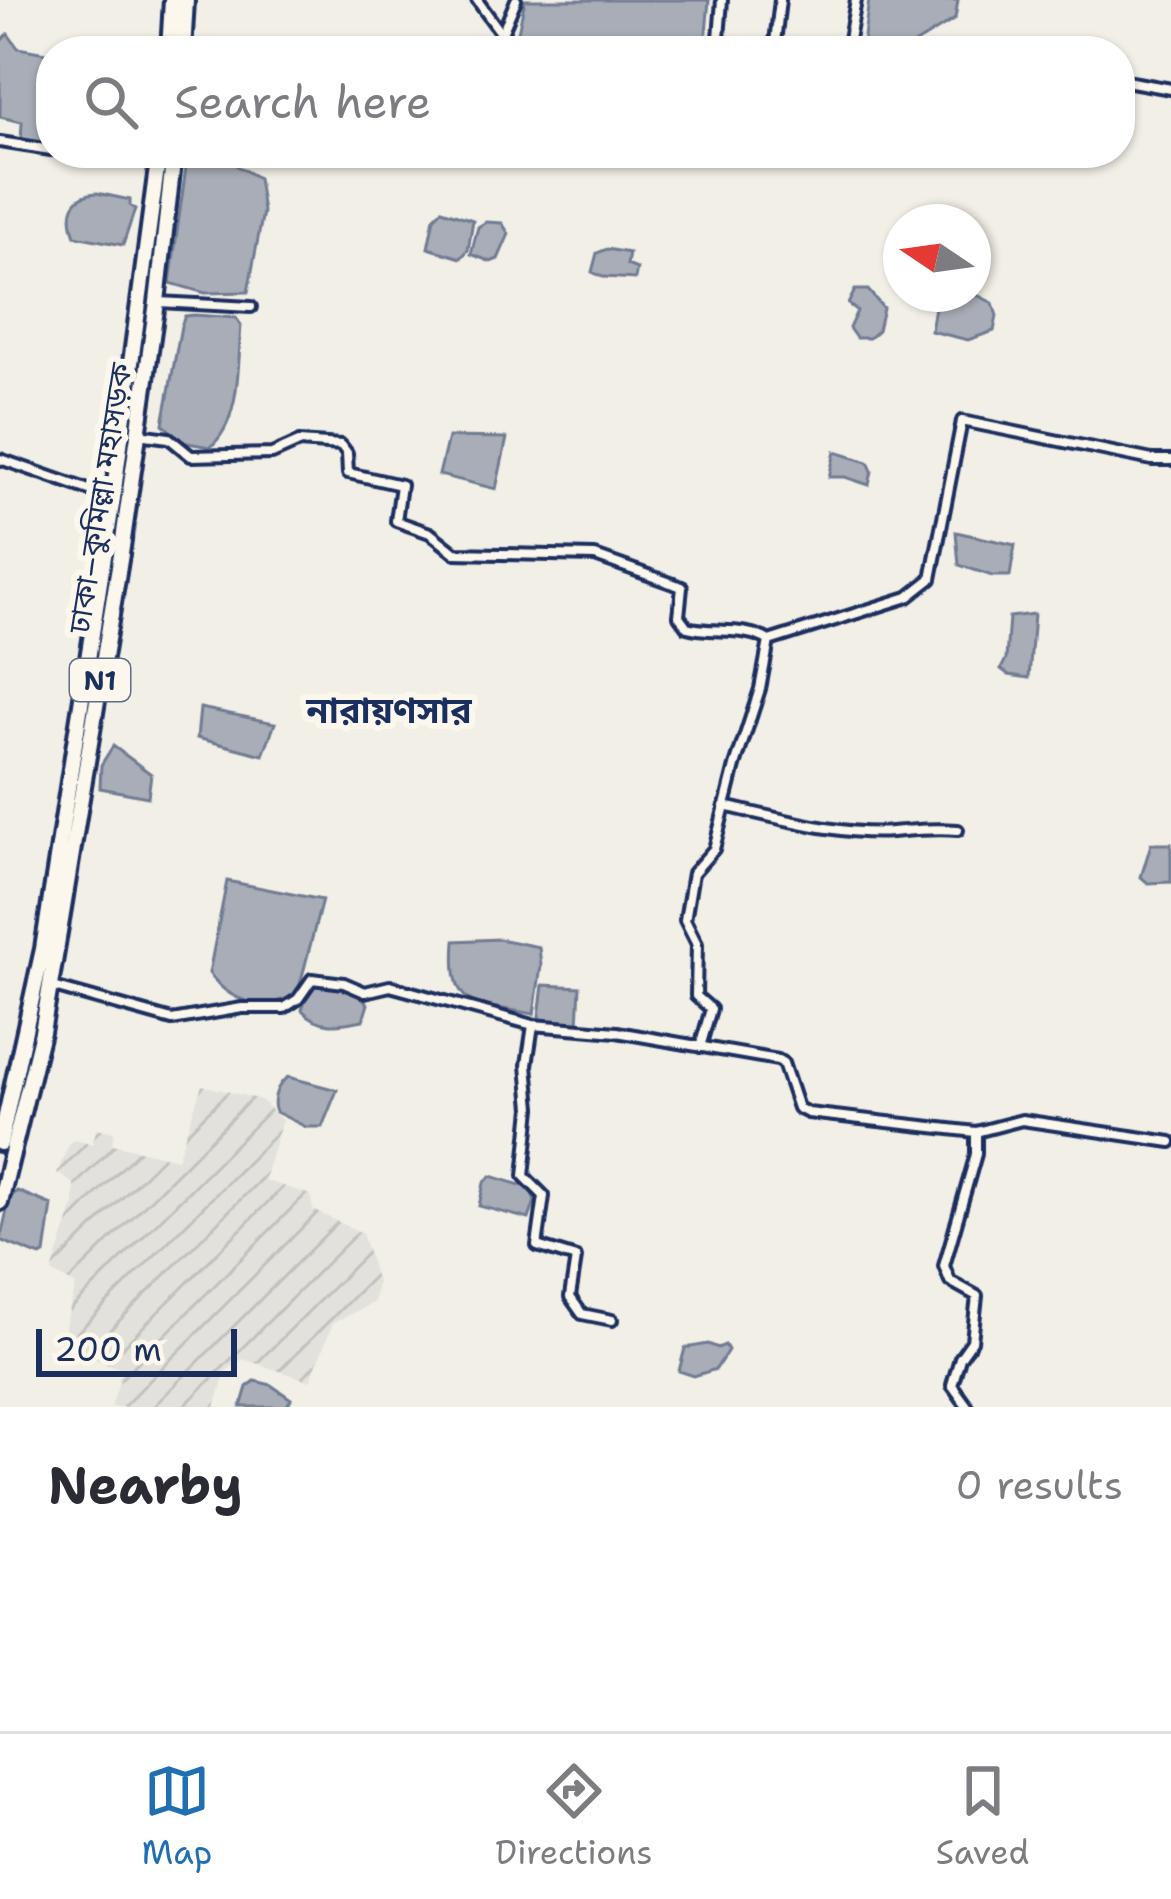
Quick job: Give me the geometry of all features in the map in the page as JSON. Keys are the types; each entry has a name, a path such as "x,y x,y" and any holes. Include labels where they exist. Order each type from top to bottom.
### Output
{"highway":[{"path":"170,36 172,0"},
{"path":"184,36 186,0"},
{"name":"ঢাকা–কুমিল্লা মহাসড়ক","path":"1,1135 60,883 138,434 157,168"},
{"name":"ঢাকা–কুমিল্লা মহাসড়ক","path":"0,1202 50,986 113,498 142,350 157,302 171,168"}],"street":[{"path":"477,0 504,36"},
{"path":"502,33 516,0"},
{"path":"719,36 722,0"},
{"path":"776,36 780,0"},
{"path":"850,36 856,0"},
{"path":"1135,82 1171,88"},
{"path":"0,142 36,148"},
{"path":"157,302 251,307"},
{"path":"769,641 908,597 931,579 962,421 1171,460"},
{"path":"138,434 169,438 191,456 272,454 307,441 341,445 349,473 401,485 396,521 430,533 446,549 595,556 682,587 679,616 687,627 761,635 769,641"},
{"path":"0,458 113,498"},
{"path":"700,1047 711,1009 696,996 697,944 685,920 693,873 713,854 769,641"},
{"path":"724,806 838,828 958,830"},
{"path":"50,986 172,1020 242,1008 284,1008 298,999 312,979 344,983 365,992 390,986 533,1025 616,1032 782,1063 798,1108 808,1113 976,1132 1022,1120 1171,1142"},
{"path":"533,1025 527,1065 531,1108 524,1176 544,1196 537,1246 576,1258 570,1297 582,1314 612,1320"},
{"path":"968,1407 952,1385 960,1358 972,1340 977,1296 950,1281 944,1266 976,1154 976,1132"}],"shaded area":[{"path":"525,0 709,0 706,36 522,36 518,32"},
{"path":"869,0 958,0 955,19 927,36 864,36"},
{"path":"8,34 18,48 36,51 36,144 21,141 22,122 0,117 0,42"},
{"path":"186,168 240,168 258,178 263,212 248,292 205,293 170,283"},
{"path":"97,193 130,200 135,209 123,245 75,236 73,207 81,197"},
{"path":"442,210 473,220 468,250 461,258 428,248 434,218"},
{"path":"486,222 502,223 509,234 498,259 491,262 471,254 478,227"},
{"path":"607,249 629,253 627,265 637,269 635,279 592,272 597,253"},
{"path":"855,290 868,290 883,308 878,330 869,338 856,338 849,328 857,311 848,304"},
{"path":"993,303 994,331 968,340 931,331 934,312 991,312"},
{"path":"185,316 236,318 241,325 233,408 210,447 182,442 163,424 181,326"},
{"path":"448,437 507,438 496,489 439,475"},
{"path":"835,452 868,462 872,471 869,485 829,477"},
{"path":"956,532 1015,545 1010,576 992,576 959,565"},
{"path":"1034,614 1029,678 1009,675 1001,669 1009,617"},
{"path":"200,708 275,723 263,755 197,738"},
{"path":"113,746 151,774 148,797 100,788 101,765"},
{"path":"1151,844 1171,844 1171,882 1148,883 1141,877"},
{"path":"227,881 322,900 297,996 248,1001 227,992 209,973"},
{"path":"499,939 539,947 534,1014 481,1005 462,993 454,964 455,941"},
{"path":"543,985 580,987 578,1025 538,1024"},
{"path":"309,986 357,994 368,1004 363,1020 330,1024 309,1016 302,1010"},
{"path":"288,1077 337,1090 322,1127 306,1127 276,1112 276,1093"},
{"path":"202,1085 261,1100 282,1120 264,1180 311,1195 313,1210 362,1233 377,1282 374,1302 333,1323 310,1381 243,1359 226,1371 215,1407 111,1407 123,1369 69,1350 65,1326 76,1286 52,1272 74,1205 74,1184 57,1173 69,1144 74,1140 92,1144 97,1128 114,1132 112,1144 177,1159"},
{"path":"491,1176 530,1188 535,1201 529,1219 479,1206 484,1183"},
{"path":"17,1191 52,1205 45,1254 40,1256 0,1240 10,1198"},
{"path":"725,1345 728,1350 716,1369 694,1376 679,1371 685,1348"},
{"path":"255,1381 291,1399 286,1407 241,1407 247,1387"}],"district":[{"name":"নারায়ণসার","path":"389,710"}]}
